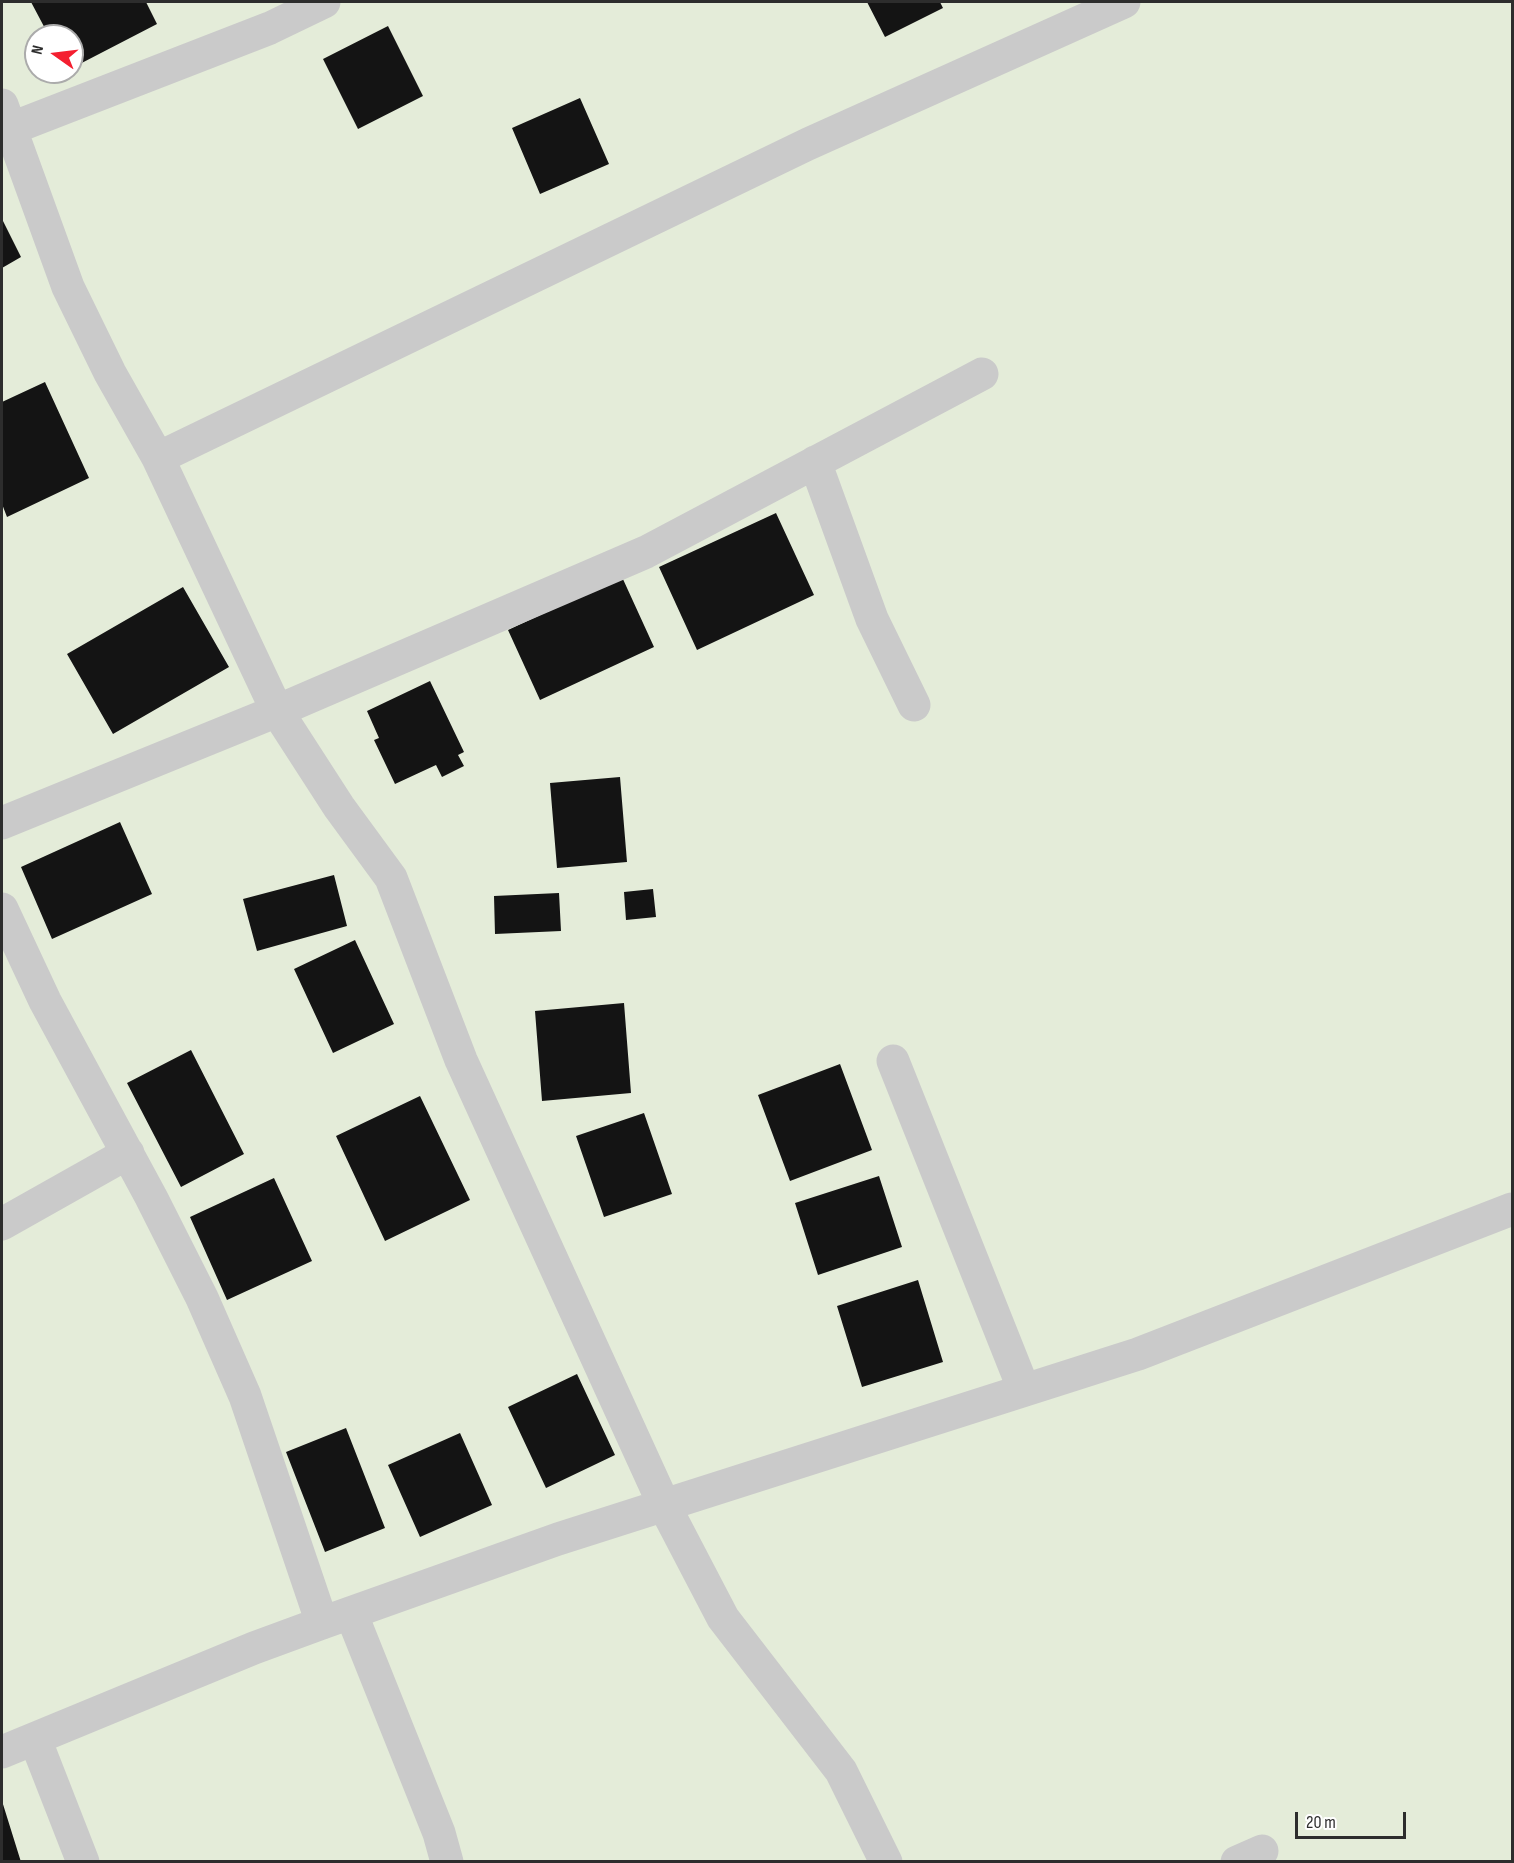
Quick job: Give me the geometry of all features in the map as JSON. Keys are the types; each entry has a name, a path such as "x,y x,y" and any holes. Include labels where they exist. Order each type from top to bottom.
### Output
{"street":[{"path":"324,2 270,28 4,122 68,287 110,373 158,458 277,711 339,807 391,878 461,1060 664,1505 723,1618 841,1771 886,1862"},
{"path":"158,458 808,144 1124,2"},
{"path":"2,824 277,711 646,552 982,374"},
{"path":"815,462 872,619 914,705"},
{"path":"2,909 45,1001 128,1153 201,1298 245,1396 336,1618 439,1833 447,1862"},
{"path":"893,1061 1024,1390"},
{"path":"2,1224 128,1153"},
{"path":"2,1752 254,1648 336,1618 558,1539 1138,1354 1512,1209"},
{"path":"35,1739 83,1862"}],"green space":[{"path":"2,2 1512,2 1512,1861 2,1861"}],"building":[{"path":"31,2 146,2 157,24 84,62 84,24 43,24"},
{"path":"867,2 940,2 943,8 885,37"},
{"path":"388,26 423,96 358,129 323,59"},
{"path":"580,98 609,164 540,194 512,128"},
{"path":"2,219 21,257 2,268"},
{"path":"45,382 89,478 7,517 2,504 2,402"},
{"path":"776,513 814,595 697,650 659,567"},
{"path":"622,577 654,647 540,700 508,630"},
{"path":"183,587 229,667 113,734 67,654"},
{"path":"430,681 464,752 458,755 464,766 442,777 436,765 395,784 374,740 379,738 367,711"},
{"path":"620,777 627,862 557,868 550,783"},
{"path":"120,822 152,894 52,939 21,867"},
{"path":"334,875 347,926 257,951 243,899"},
{"path":"653,889 656,917 626,920 624,892"},
{"path":"559,893 561,931 495,934 494,896"},
{"path":"355,940 394,1024 333,1053 294,969"},
{"path":"624,1003 631,1093 542,1101 535,1011"},
{"path":"191,1050 244,1154 181,1187 127,1083"},
{"path":"840,1064 872,1150 790,1181 758,1095"},
{"path":"420,1096 470,1200 385,1241 336,1136"},
{"path":"644,1113 672,1194 604,1217 576,1136"},
{"path":"879,1176 902,1247 818,1275 795,1203"},
{"path":"274,1178 312,1261 227,1300 190,1217"},
{"path":"918,1280 943,1362 862,1387 837,1306"},
{"path":"577,1374 615,1455 546,1488 508,1407"},
{"path":"346,1428 385,1528 325,1552 286,1452"},
{"path":"460,1433 492,1505 420,1537 388,1465"},
{"path":"2,1801 21,1862 2,1862"}]}
